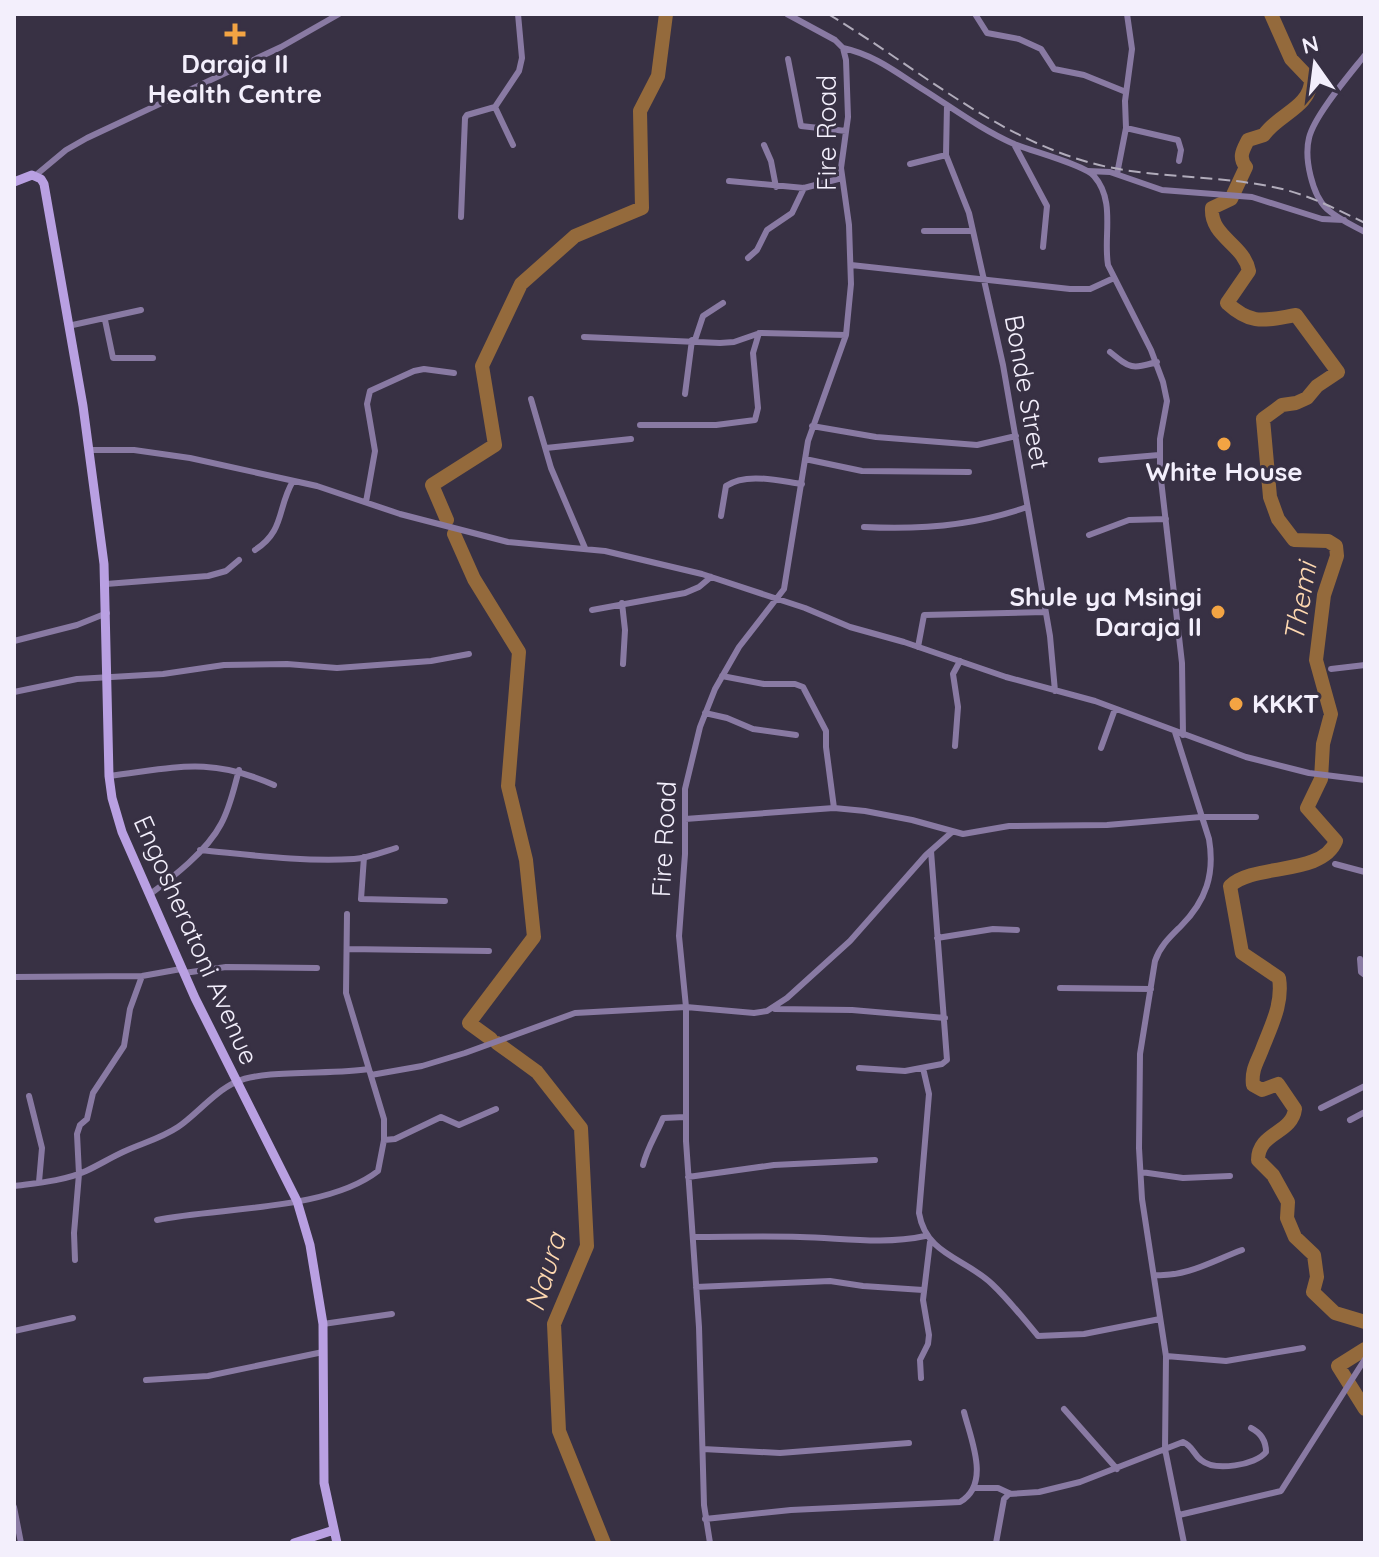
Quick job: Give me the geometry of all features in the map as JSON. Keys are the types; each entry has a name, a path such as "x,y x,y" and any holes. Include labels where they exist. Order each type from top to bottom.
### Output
{"street":[{"path":"461,217 465,118 495,107 511,86 521,65 518,14"},
{"name":"Fire Road","path":"710,1543 705,1519 696,1287 685,1117 686,1007 679,936 687,777 705,713 722,676 784,589 812,426 846,335 851,265 841,160 846,131 847,67 843,48 787,14"},
{"path":"975,14 987,33 1019,39 1041,49 1054,69 1094,78 1126,92"},
{"path":"1117,174 1126,128 1126,92 1132,49 1127,14"},
{"path":"14,182 36,175 66,150 87,138 281,47 336,16"},
{"path":"843,48 894,68 947,105 1014,144 1088,171 1117,174 1162,190 1252,197 1322,219 1344,220"},
{"path":"1365,55 1325,108 1309,136 1310,171 1321,202 1365,232"},
{"path":"788,59 801,126 846,131"},
{"name":"Bonde Street","path":"947,105 946,155 966,204 985,281 1016,436 1055,691"},
{"path":"495,107 513,145"},
{"path":"1126,128 1178,140 1181,150 1179,161"},
{"path":"1014,144 1047,206 1043,247"},
{"path":"764,145 776,187"},
{"path":"910,164 946,155"},
{"path":"1088,171 1100,185 1106,203 1106,258 1157,362 1167,401 1159,455 1182,663 1183,735"},
{"name":"Engosheratoni Avenue","path":"36,175 44,184 89,450 106,584 109,776 117,822 235,1082 297,1201 313,1259 323,1324 323,1469 327,1506 337,1543"},
{"path":"729,181 804,188 842,178"},
{"path":"748,258 757,250 767,230 792,213 804,188"},
{"path":"924,231 973,231"},
{"path":"851,265 1082,289 1100,286 1114,278"},
{"path":"685,394 693,340 703,316 723,303"},
{"path":"68,326 141,310"},
{"path":"105,320 111,357 153,358"},
{"path":"584,337 734,342 760,333 846,335"},
{"path":"640,425 716,425 755,420 758,408 753,353 760,333"},
{"path":"1110,352 1134,368 1157,362"},
{"path":"366,502 375,451 367,404 370,391 414,371 454,373"},
{"path":"531,399 551,468 585,548"},
{"path":"812,426 876,437 977,445 1016,436"},
{"path":"546,448 631,439"},
{"path":"89,450 158,453 336,491 400,514 508,542 550,548 585,548 711,577 805,608 840,624 1115,709 1246,757 1309,773 1365,780"},
{"path":"1101,460 1159,455"},
{"path":"805,459 862,471 969,472"},
{"path":"721,516 726,486 733,481 775,480 802,484"},
{"path":"255,550 274,534 293,481"},
{"path":"864,527 963,524 1027,507"},
{"path":"1089,535 1129,520 1166,519"},
{"path":"106,584 208,576 226,571 239,560"},
{"path":"592,610 685,593 711,577"},
{"path":"622,603 625,630 623,664"},
{"path":"918,647 924,615 1045,612"},
{"path":"14,641 77,625 107,613"},
{"path":"14,692 77,679 163,674 235,664 344,668 431,661 469,654"},
{"path":"955,746 958,707 953,674 960,661"},
{"path":"1331,669 1365,665"},
{"path":"722,676 803,687 826,731 834,808"},
{"path":"1101,748 1115,709"},
{"path":"705,713 753,729 796,735"},
{"path":"1175,732 1211,855 1208,888 1192,914 1159,950 1140,1054 1141,1172 1142,1199 1166,1356 1165,1449 1184,1543"},
{"path":"109,776 196,766 239,770 274,785"},
{"path":"149,895 177,873 216,833 239,770"},
{"path":"685,819 834,808 901,818 963,834 1009,826 1107,825 1201,817 1256,817"},
{"path":"771,1009 850,941 952,832"},
{"path":"200,850 287,860 364,857 396,848"},
{"path":"859,1068 905,1071 942,1064 947,1060 931,851"},
{"path":"364,857 360,895 363,901 445,901"},
{"path":"1335,864 1365,872"},
{"path":"157,1220 297,1201 346,1187 375,1173 384,1140 384,1119 346,993 347,914"},
{"path":"937,938 993,929 1017,930"},
{"path":"347,949 489,951"},
{"path":"1360,959 1361,972 1365,975"},
{"path":"14,977 142,976 226,967 317,968"},
{"path":"75,1260 79,1174 77,1134 80,1125 87,1119 93,1093 124,1046 130,1009 142,976"},
{"path":"1060,988 1151,989"},
{"path":"14,1186 79,1174 111,1161 120,1153 158,1139 181,1125 235,1082 255,1077 370,1072 422,1066 575,1013 686,1007 754,1013 771,1009 840,1010 945,1018"},
{"path":"921,1378 920,1360 929,1335 923,1290 928,1239 919,1213 929,1094 923,1068"},
{"path":"1321,1108 1365,1086"},
{"path":"29,1096 42,1148 39,1182"},
{"path":"384,1140 395,1139 441,1117 459,1125 496,1109"},
{"path":"1350,1120 1365,1112"},
{"path":"643,1165 648,1146 657,1136 663,1118 685,1117"},
{"path":"688,1177 774,1165 875,1160"},
{"path":"1141,1172 1183,1178 1230,1176"},
{"path":"693,1237 801,1237 858,1242 928,1239 992,1284 1038,1336 1084,1334 1160,1319"},
{"path":"1155,1275 1189,1273 1242,1250"},
{"path":"696,1287 830,1281 923,1290"},
{"path":"323,1324 392,1314"},
{"path":"14,1331 73,1318"},
{"path":"1166,1356 1226,1361 1303,1348"},
{"path":"146,1380 208,1376 323,1352"},
{"path":"1179,1515 1281,1491 1365,1359"},
{"path":"1064,1409 1117,1469"},
{"path":"705,1519 791,1510 960,1502 970,1496 977,1473 964,1412"},
{"path":"996,1543 1004,1499 1011,1494 1057,1488 1117,1469 1178,1443 1188,1443 1200,1459 1217,1465 1260,1458 1266,1452 1266,1445 1259,1432 1251,1428"},
{"path":"703,1449 780,1453 909,1443"},
{"path":"974,1488 998,1488 1011,1494"},
{"path":"14,1507 21,1543"},
{"path":"294,1543 334,1530"}],"waterway":[{"path":"447,520 432,485 495,445 482,366 521,284 575,236 642,208 640,111 658,76 666,14"},
{"name":"Themi","path":"1271,14 1291,59 1311,80 1310,89 1300,104 1264,135 1248,140 1242,157 1246,167 1231,199 1212,208 1216,226 1241,254 1249,271 1227,303 1244,315 1259,320 1296,315 1338,372 1317,386 1307,398 1282,405 1263,419 1270,497 1278,519 1294,540 1328,541 1336,546 1337,556 1324,595 1316,660 1331,714 1323,744 1321,779 1307,808 1336,841 1317,860 1255,874 1230,886 1242,953 1279,978 1278,1005 1254,1070 1253,1085 1262,1090 1278,1084 1295,1109 1288,1124 1263,1144 1258,1160 1273,1175 1288,1202 1287,1218 1295,1237 1314,1255 1317,1277 1313,1292 1335,1313 1365,1322"},
{"path":"454,534 474,579 519,652 508,786 526,860 534,937 469,1023 491,1039"},
{"name":"Naura","path":"497,1043 537,1072 581,1128 587,1246 554,1324 559,1431 604,1543"},
{"name":"Themi","path":"1365,1349 1338,1366 1365,1409"}],"railway":[{"path":"828,14 982,114 1047,147 1104,166 1245,182 1294,192 1365,223"}],"place":[{"name":"Daraja II Health Centre","path":"235,34"},
{"name":"White House","path":"1224,444"},
{"name":"Shule ya Msingi Daraja II","path":"1218,612"},
{"name":"KKKT","path":"1236,704"}]}
